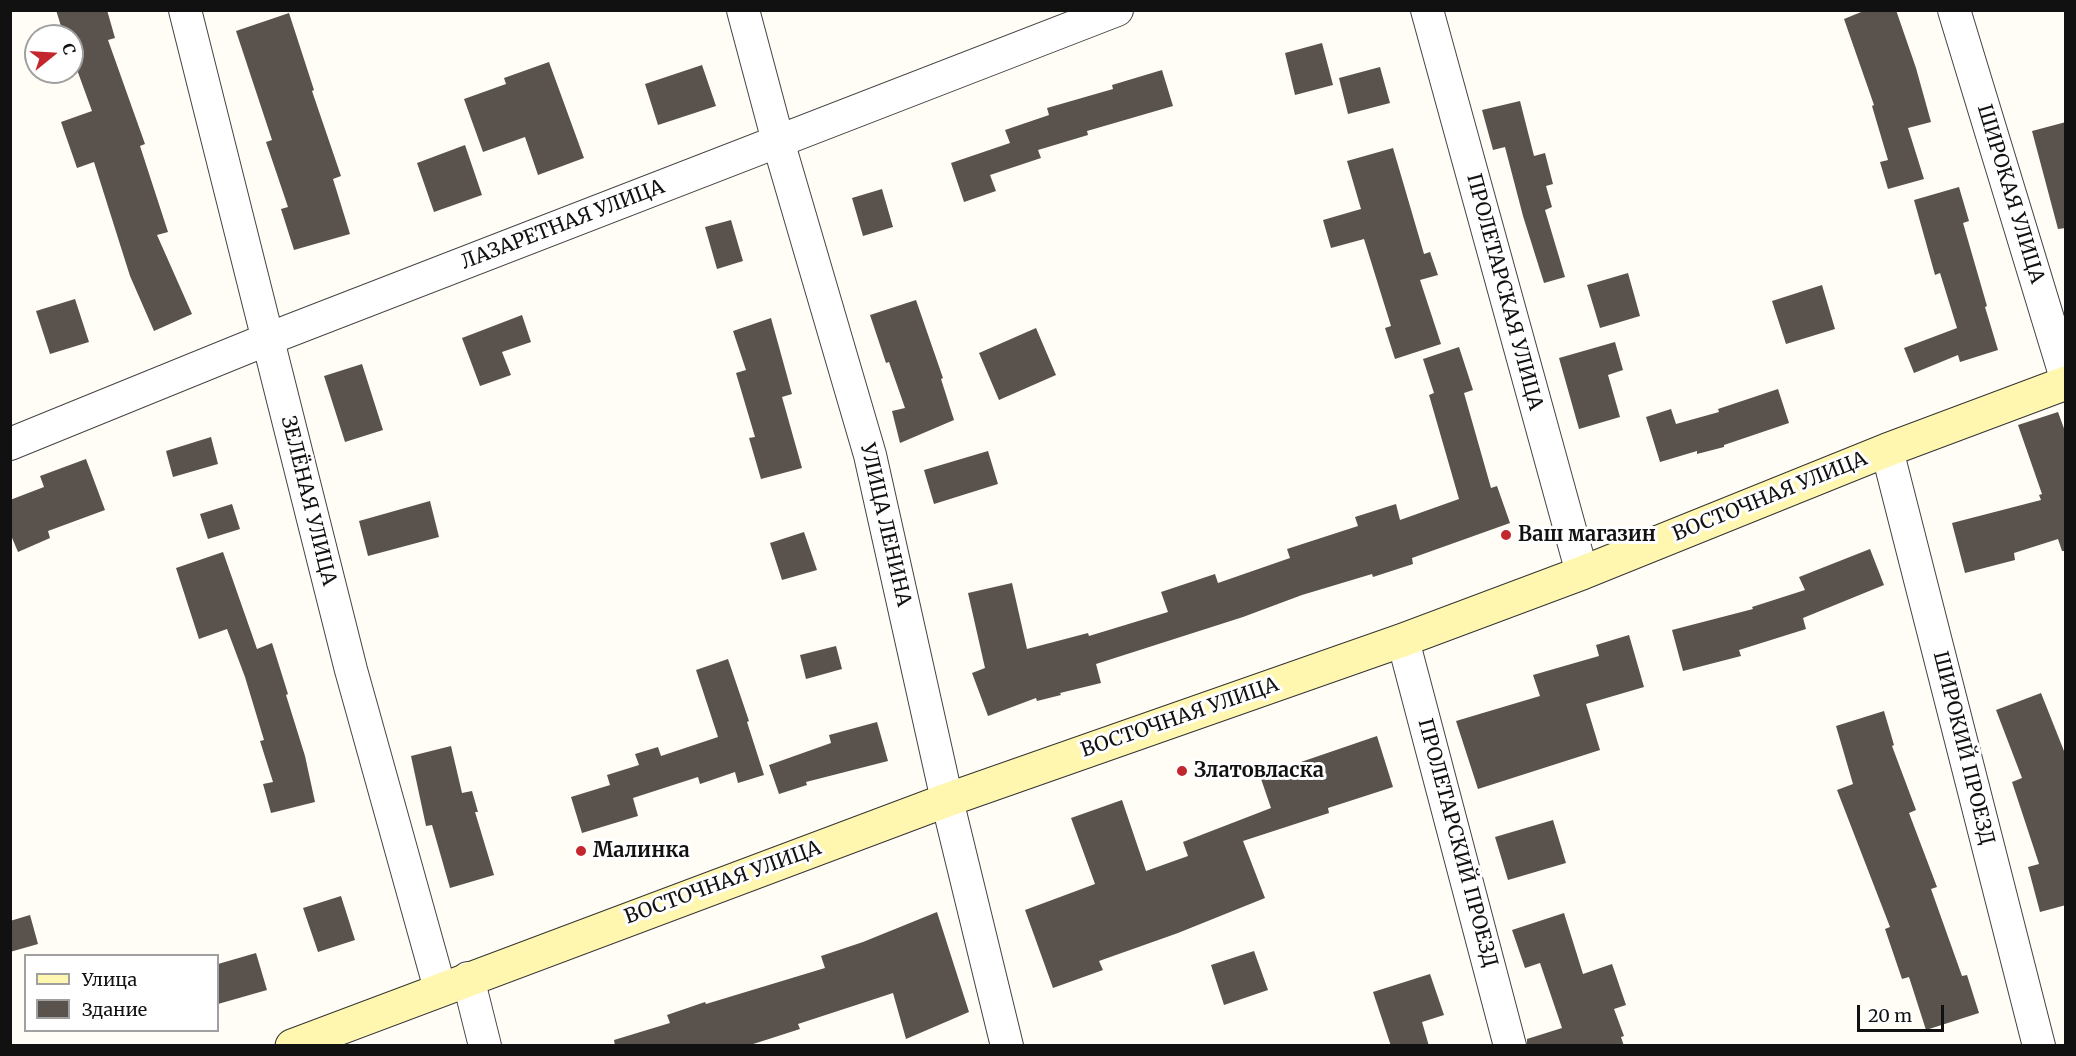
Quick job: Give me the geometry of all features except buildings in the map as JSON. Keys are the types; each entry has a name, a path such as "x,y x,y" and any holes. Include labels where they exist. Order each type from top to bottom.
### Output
{"street":[{"name":"ЗЕЛЁНАЯ УЛИЦА","path":"185,10 351,670 454,984 485,1046"},
{"name":"УЛИЦА ЛЕНИНА","path":"743,10 778,141 870,455 947,800 1007,1046"},
{"name":"ЛАЗАРЕТНАЯ УЛИЦА","path":"10,444 268,339 1117,10"},
{"name":"ПРОЛЕТАРСКАЯ УЛИЦА","path":"1427,10 1582,573"},
{"name":"ШИРОКАЯ УЛИЦА","path":"1954,10 2066,380"},
{"name":"ВОСТОЧНАЯ УЛИЦА","path":"292,1046 947,800 1403,640 1582,573 2066,380"},
{"name":"ШИРОКИЙ ПРОЕЗД","path":"1887,450 2039,1046"},
{"name":"ПРОЛЕТАРСКИЙ ПРОЕЗД","path":"1403,640 1510,1046"}],"place":[{"name":"Ваш магазин","path":"1506,535"},
{"name":"Златовласка","path":"1182,771"},
{"name":"Малинка","path":"581,851"}]}
